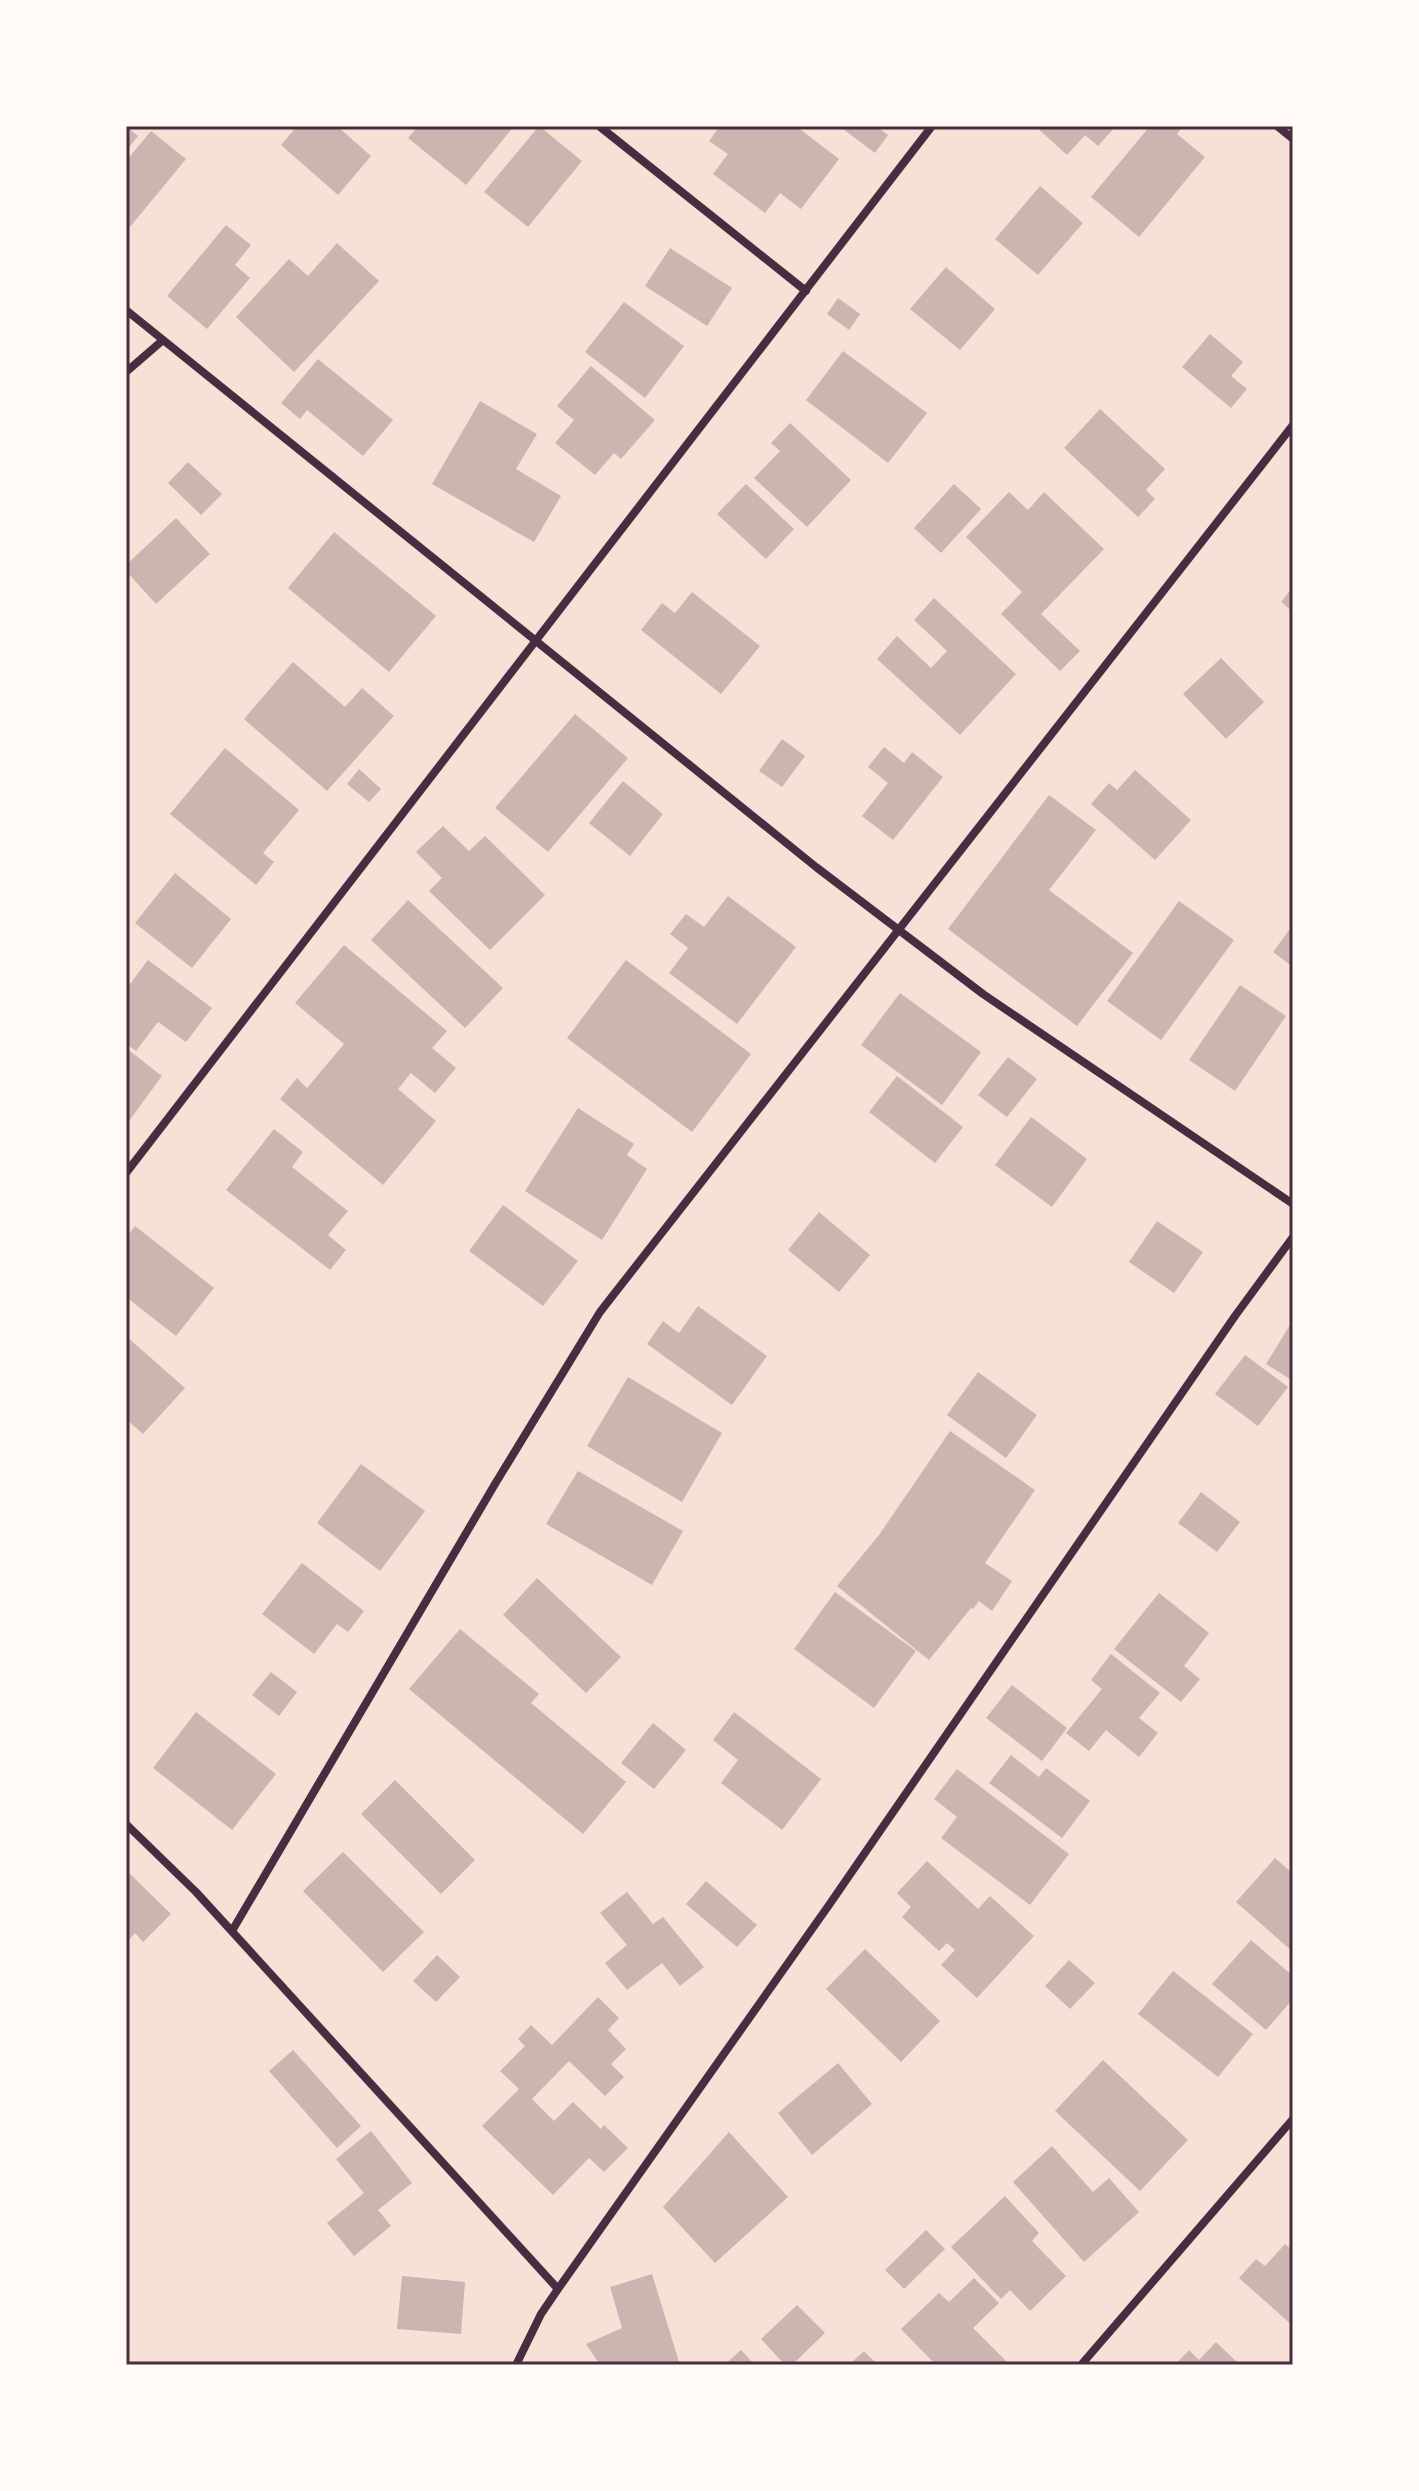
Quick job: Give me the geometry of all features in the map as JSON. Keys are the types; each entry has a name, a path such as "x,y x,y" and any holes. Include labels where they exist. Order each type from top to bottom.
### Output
{"street":[{"path":"599,126 806,291"},
{"path":"126,1173 932,126"},
{"path":"1277,126 1293,139"},
{"path":"126,310 816,867 983,994 1293,1204"},
{"path":"126,372 163,340"},
{"path":"232,1931 600,1312 1293,425"},
{"path":"516,2365 541,2314 558,2289 1293,1237"},
{"path":"126,1824 196,1892 558,2289"},
{"path":"1081,2365 1293,2119"}],"building":[{"path":"126,126 138,136 126,151"},
{"path":"297,126 337,126 371,156 338,195 281,145"},
{"path":"418,126 514,126 466,185 408,138"},
{"path":"539,126 582,161 528,227 484,192"},
{"path":"720,126 796,126 839,159 801,209 780,193 765,213 713,174 728,154 709,141"},
{"path":"839,126 876,126 888,135 875,153"},
{"path":"1035,126 1116,126 1098,146 1085,135 1067,155"},
{"path":"1150,126 1183,126 1177,134 1205,157 1139,237 1091,197"},
{"path":"151,131 186,159 130,227 126,224 126,161"},
{"path":"1040,186 1083,223 1038,275 995,239"},
{"path":"226,225 251,245 235,265 250,278 207,329 167,296"},
{"path":"337,243 379,281 294,372 236,317 289,259 308,276"},
{"path":"670,248 732,288 707,326 645,286"},
{"path":"946,267 995,309 960,350 910,309"},
{"path":"838,298 860,314 849,330 827,314"},
{"path":"624,302 684,346 645,398 585,352"},
{"path":"1210,334 1243,362 1231,376 1247,389 1231,408 1182,367"},
{"path":"843,351 927,413 888,463 806,400"},
{"path":"318,359 393,420 363,456 307,410 300,419 281,403"},
{"path":"591,366 655,420 621,459 614,453 595,475 555,443 574,420 557,406"},
{"path":"480,401 537,434 516,469 561,496 534,542 432,484"},
{"path":"1100,409 1165,469 1146,490 1155,499 1138,517 1064,448"},
{"path":"790,423 851,480 807,527 754,478 780,451 771,443"},
{"path":"188,462 222,494 201,515 168,483"},
{"path":"746,484 794,529 766,559 717,514"},
{"path":"954,484 981,509 941,553 914,528"},
{"path":"1009,492 1028,510 1044,492 1104,549 1041,614 1080,651 1060,671 1001,614 1022,592 966,537"},
{"path":"176,518 210,554 156,604 126,571 126,565"},
{"path":"334,532 436,616 389,672 288,588"},
{"path":"1293,587 1293,612 1281,602"},
{"path":"692,592 760,646 721,694 641,630 662,603 675,613"},
{"path":"934,598 1016,674 960,735 877,659 897,636 931,668 947,651 914,620"},
{"path":"1221,658 1264,702 1226,739 1183,694"},
{"path":"293,662 345,707 362,688 394,716 327,791 244,719"},
{"path":"575,714 628,758 548,852 495,808"},
{"path":"782,739 805,756 782,787 759,771"},
{"path":"884,747 904,763 912,752 943,777 893,840 862,816 888,783 868,767"},
{"path":"225,748 299,810 263,853 274,862 256,885 170,814"},
{"path":"359,769 381,789 369,802 347,784"},
{"path":"1135,770 1191,820 1155,860 1091,804 1109,783 1117,790"},
{"path":"623,781 663,814 630,856 589,823"},
{"path":"1049,795 1096,830 1049,890 1133,953 1077,1026 948,929"},
{"path":"443,826 469,851 485,836 545,895 490,950 429,891 442,878 416,852"},
{"path":"175,873 231,919 192,968 135,923"},
{"path":"728,896 796,947 737,1024 669,973 688,948 670,934 686,914 704,927"},
{"path":"408,900 503,988 465,1028 371,940"},
{"path":"1179,901 1234,940 1161,1040 1107,1001"},
{"path":"1293,925 1293,967 1273,952"},
{"path":"344,945 447,1031 432,1048 456,1068 435,1093 411,1073 398,1089 436,1121 383,1185 280,1099 297,1078 307,1088 344,1044 295,1003"},
{"path":"148,960 212,1008 186,1042 158,1022 136,1051 126,1044 126,980 130,984"},
{"path":"626,960 751,1054 692,1132 567,1038"},
{"path":"1240,985 1286,1016 1235,1091 1189,1060"},
{"path":"900,993 981,1052 942,1105 861,1045"},
{"path":"126,1048 162,1076 126,1125"},
{"path":"1008,1057 1037,1079 1007,1117 978,1095"},
{"path":"897,1076 963,1127 935,1163 869,1112"},
{"path":"578,1108 634,1144 627,1155 647,1169 602,1240 525,1191"},
{"path":"1031,1117 1087,1159 1052,1207 995,1165"},
{"path":"274,1129 303,1152 292,1167 348,1211 328,1235 346,1250 330,1270 226,1190"},
{"path":"503,1205 578,1261 543,1306 469,1251"},
{"path":"819,1212 870,1255 839,1292 788,1250"},
{"path":"1157,1221 1203,1252 1174,1293 1129,1262"},
{"path":"135,1226 214,1288 176,1336 126,1297 126,1238"},
{"path":"698,1306 767,1356 732,1405 647,1344 663,1321 679,1333"},
{"path":"1293,1320 1293,1381 1266,1364"},
{"path":"126,1336 185,1388 143,1434 126,1419"},
{"path":"1245,1355 1288,1387 1258,1426 1215,1394"},
{"path":"978,1372 1037,1415 1006,1458 947,1415"},
{"path":"628,1377 722,1433 682,1502 587,1446"},
{"path":"950,1431 1035,1490 985,1563 1012,1581 992,1611 979,1601 971,1608 929,1660 837,1586 879,1535"},
{"path":"361,1464 425,1511 380,1571 317,1523"},
{"path":"578,1471 683,1531 652,1585 546,1524"},
{"path":"1201,1492 1240,1522 1217,1552 1178,1523"},
{"path":"302,1563 364,1611 348,1632 337,1624 314,1654 262,1614"},
{"path":"537,1578 621,1657 586,1693 503,1615"},
{"path":"835,1592 916,1651 874,1708 794,1649"},
{"path":"1159,1593 1209,1633 1184,1666 1200,1679 1181,1702 1114,1649"},
{"path":"460,1629 539,1694 531,1703 626,1782 583,1834 409,1689"},
{"path":"1111,1654 1160,1693 1139,1718 1158,1733 1139,1757 1106,1730 1089,1751 1066,1733 1102,1689 1091,1680"},
{"path":"271,1672 297,1692 279,1716 252,1695"},
{"path":"1012,1685 1067,1728 1042,1761 986,1718"},
{"path":"196,1712 276,1774 232,1830 153,1768"},
{"path":"734,1712 821,1779 782,1830 721,1783 738,1760 713,1740"},
{"path":"653,1723 686,1750 654,1789 621,1763"},
{"path":"1011,1755 1039,1777 1046,1768 1090,1801 1062,1838 989,1783"},
{"path":"957,1769 1069,1854 1030,1905 941,1838 957,1817 934,1799"},
{"path":"395,1780 475,1860 441,1894 361,1814"},
{"path":"343,1852 424,1932 383,1972 303,1891"},
{"path":"1275,1858 1293,1874 1293,1952 1236,1902"},
{"path":"927,1861 978,1909 990,1896 1034,1936 977,1998 941,1965 955,1950 947,1943 939,1951 902,1917 911,1907 897,1893"},
{"path":"126,1870 171,1914 143,1942 135,1933 126,1943"},
{"path":"706,1881 757,1925 737,1947 686,1904"},
{"path":"627,1892 653,1924 663,1917 704,1967 680,1986 662,1963 627,1990 605,1963 627,1945 600,1913"},
{"path":"1251,1940 1293,1976 1293,1999 1266,2030 1212,1984"},
{"path":"865,1949 940,2021 901,2062 826,1989"},
{"path":"437,1955 460,1977 436,2002 413,1981"},
{"path":"1069,1960 1095,1983 1070,2009 1045,1986"},
{"path":"1173,1971 1253,2034 1218,2077 1138,2014"},
{"path":"598,1997 619,2018 608,2030 626,2049 611,2064 624,2077 605,2096 569,2061 532,2099 554,2121 573,2102 601,2129 604,2125 628,2148 604,2172 589,2158 553,2195 482,2126 519,2089 500,2071 525,2046 518,2039 531,2025 552,2045"},
{"path":"293,2050 361,2126 337,2148 269,2071"},
{"path":"1103,2060 1188,2140 1140,2191 1055,2111"},
{"path":"838,2063 872,2104 812,2155 778,2113"},
{"path":"371,2131 412,2183 378,2210 391,2226 354,2256 327,2223 364,2193 336,2159"},
{"path":"729,2132 788,2197 715,2263 663,2207"},
{"path":"1052,2146 1093,2192 1109,2178 1139,2212 1084,2262 1013,2182"},
{"path":"1005,2196 1039,2233 1032,2241 1066,2276 1030,2311 1010,2290 1001,2299 951,2247"},
{"path":"926,2230 945,2249 904,2289 885,2270"},
{"path":"1285,2244 1293,2251 1293,2326 1239,2278 1256,2259 1265,2266"},
{"path":"652,2274 680,2365 600,2365 586,2344 622,2328 610,2287"},
{"path":"402,2276 465,2282 461,2334 397,2329"},
{"path":"974,2278 999,2303 973,2328 1010,2365 936,2365 901,2329 939,2293 949,2302"},
{"path":"797,2305 825,2333 792,2365 785,2365 761,2339"},
{"path":"1216,2342 1240,2365 1175,2365 1189,2350 1199,2360"},
{"path":"741,2350 755,2365 724,2365"},
{"path":"864,2351 878,2365 849,2365"}]}
